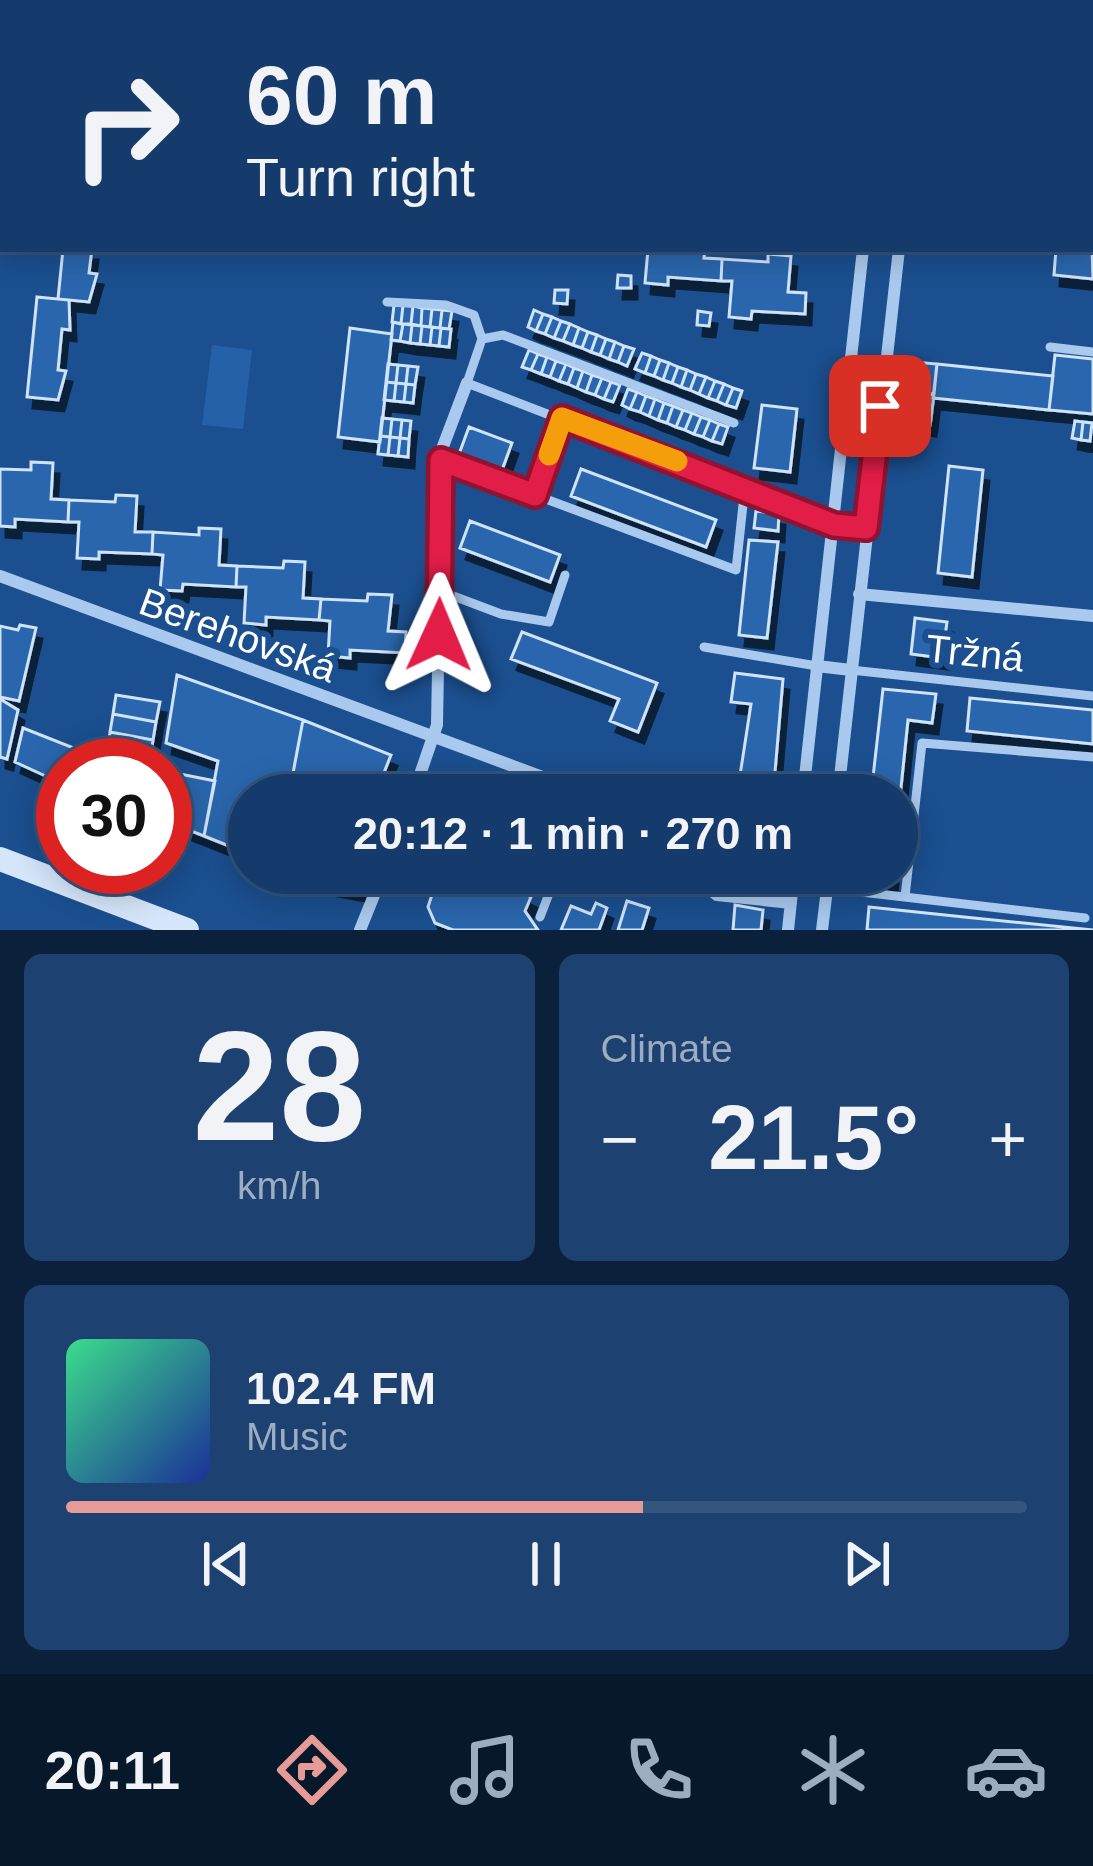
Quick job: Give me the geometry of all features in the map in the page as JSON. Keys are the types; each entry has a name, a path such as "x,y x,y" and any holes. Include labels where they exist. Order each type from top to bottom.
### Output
{"street":[{"path":"805,774 863,252"},
{"path":"840,774 899,252"},
{"path":"421,774 435,739 441,460 467,383"},
{"path":"834,525 866,528"},
{"name":"Berehovská","path":"0,575 533,774"},
{"path":"860,594 1093,616"},
{"path":"817,666 851,670"},
{"path":"0,859 187,930"},
{"path":"360,930 375,894"},
{"path":"716,894 791,903"},
{"path":"788,930 792,894"},
{"path":"822,930 826,894"}],"lane":[{"path":"387,302 446,305 474,315 482,339 467,383 745,486 834,525"},
{"path":"482,339 503,335 734,423"},
{"path":"1050,347 1093,352"},
{"path":"535,495 562,418"},
{"path":"441,460 736,570 745,486"},
{"path":"440,591 501,614 549,622 565,575"},
{"path":"704,647 817,666"},
{"name":"Tržná","path":"851,670 1093,696"},
{"path":"905,896 922,742 1093,757"},
{"path":"539,917 548,894"},
{"path":"895,894 1085,918"}],"shaded area":[{"path":"212,345 252,350 243,429 202,425"}],"building":[{"path":"63,252 92,252 89,273 97,274 89,302 58,299"},
{"path":"648,252 705,252 704,258 722,259 721,281 668,277 668,285 645,283"},
{"path":"1056,252 1092,252 1093,279 1054,275"},
{"path":"768,254 791,256 788,292 806,293 805,314 752,311 751,319 729,317 732,281 721,281 722,259 768,262"},
{"path":"618,275 631,276 631,288 617,288"},
{"path":"555,290 568,290 567,304 554,303"},
{"path":"37,297 69,300 70,330 62,329 58,370 66,371 58,400 27,397"},
{"path":"394,305 403,305 401,324 392,322"},
{"path":"403,305 413,306 411,324 401,324"},
{"path":"413,306 422,308 421,326 411,324"},
{"path":"422,308 432,309 430,327 421,326"},
{"path":"432,309 442,310 440,328 430,327"},
{"path":"442,310 452,311 449,329 440,328"},
{"path":"534,310 543,314 536,331 528,327"},
{"path":"698,311 711,313 709,326 697,325"},
{"path":"543,314 552,317 545,334 536,331"},
{"path":"552,317 561,321 554,338 545,334"},
{"path":"561,321 570,324 563,341 554,338"},
{"path":"393,322 403,324 400,341 391,340"},
{"path":"403,324 412,325 410,343 400,341"},
{"path":"570,324 579,328 573,345 563,341"},
{"path":"412,325 422,326 420,344 410,343"},
{"path":"422,326 432,327 430,345 420,344"},
{"path":"432,327 441,328 439,346 430,345"},
{"path":"350,328 392,334 380,442 338,437"},
{"path":"441,328 451,329 449,347 439,346"},
{"path":"579,328 588,332 582,348 573,345"},
{"path":"588,332 597,335 591,352 582,348"},
{"path":"597,335 606,339 600,355 591,352"},
{"path":"606,339 615,342 609,359 600,355"},
{"path":"615,342 624,346 618,362 609,359"},
{"path":"624,346 634,349 627,366 618,362"},
{"path":"529,350 538,354 531,370 522,367"},
{"path":"642,353 651,356 645,373 635,369"},
{"path":"538,354 547,357 541,374 531,370"},
{"path":"1055,355 1093,359 1093,414 1049,410"},
{"path":"651,356 660,360 654,376 645,373"},
{"path":"547,357 556,361 550,377 541,374"},
{"path":"660,360 669,363 663,380 654,376"},
{"path":"556,361 566,364 559,381 550,377"},
{"path":"914,362 937,364 934,394 909,396"},
{"path":"669,363 678,367 672,383 663,380"},
{"path":"388,364 398,365 396,383 386,382"},
{"path":"566,364 574,368 568,384 559,381"},
{"path":"937,364 1053,376 1049,410 933,398"},
{"path":"398,365 408,366 406,384 396,383"},
{"path":"408,366 418,367 415,385 406,384"},
{"path":"678,367 687,370 681,387 672,383"},
{"path":"574,368 583,371 577,388 568,384"},
{"path":"687,370 696,374 690,390 681,387"},
{"path":"583,371 592,375 586,392 577,388"},
{"path":"696,374 706,377 699,394 690,390"},
{"path":"592,375 602,378 595,395 586,392"},
{"path":"706,377 715,381 708,398 699,394"},
{"path":"602,378 611,382 604,399 595,395"},
{"path":"715,381 724,384 717,401 708,398"},
{"path":"386,382 396,383 394,401 384,400"},
{"path":"611,382 620,385 613,402 604,399"},
{"path":"396,383 406,384 404,402 394,401"},
{"path":"406,384 415,385 413,403 404,402"},
{"path":"724,384 733,388 726,405 717,401"},
{"path":"733,388 742,391 736,408 726,405"},
{"path":"628,389 637,392 630,409 622,405"},
{"path":"637,392 646,396 640,412 630,409"},
{"path":"934,394 931,419 906,415 909,396"},
{"path":"646,396 655,399 649,416 640,412"},
{"path":"655,399 664,403 658,420 649,416"},
{"path":"664,403 673,406 667,423 658,420"},
{"path":"762,405 797,409 790,472 754,468"},
{"path":"673,406 683,410 676,427 667,423"},
{"path":"683,410 692,413 685,430 676,427"},
{"path":"692,413 701,417 694,434 685,430"},
{"path":"906,415 931,419 930,425 906,422"},
{"path":"701,417 710,420 703,437 694,434"},
{"path":"382,418 392,419 390,437 380,436"},
{"path":"392,419 402,420 400,438 390,437"},
{"path":"402,420 411,421 409,439 400,438"},
{"path":"710,420 719,424 712,441 703,437"},
{"path":"1075,421 1083,422 1081,440 1072,438"},
{"path":"1083,422 1092,423 1090,441 1081,440"},
{"path":"719,424 728,427 722,444 712,441"},
{"path":"469,427 512,443 502,470 459,454"},
{"path":"380,436 390,437 388,455 378,454"},
{"path":"390,437 400,438 398,456 388,455"},
{"path":"400,438 409,439 408,457 398,456"},
{"path":"31,462 53,463 51,499 69,500 68,522 15,519 15,527 0,526 0,469 31,470"},
{"path":"949,466 983,470 972,577 938,573"},
{"path":"581,469 716,520 706,547 571,496"},
{"path":"116,495 137,496 135,532 153,532 152,554 99,552 99,559 77,558 79,522 68,522 69,500 115,502"},
{"path":"756,511 779,514 778,531 754,528"},
{"path":"470,521 560,555 550,582 460,548"},
{"path":"199,528 221,529 219,565 237,566 236,587 183,584 182,591 160,590 163,555 152,554 153,532 199,535"},
{"path":"749,540 778,542 767,638 739,635"},
{"path":"284,561 305,562 303,598 321,599 319,620 266,617 266,625 244,623 246,587 236,587 237,566 283,568"},
{"path":"368,594 392,595 388,631 406,632 405,653 350,650 350,658 328,656 330,621 319,620 321,599 367,601"},
{"path":"915,618 947,622 942,658 911,654"},
{"path":"20,625 36,628 19,701 0,697 0,626 18,630"},
{"path":"522,632 657,683 638,732 610,721 619,699 511,659"},
{"path":"735,673 783,679 775,774 740,774 751,704 731,702"},
{"path":"177,675 303,720 293,774 228,774 228,846 204,836 218,761 192,752 192,738 167,738"},
{"path":"883,689 936,694 932,723 908,720 902,774 873,774"},
{"path":"116,695 160,702 156,722 113,714"},
{"path":"970,698 1093,710 1093,744 967,731"},
{"path":"0,699 18,710 7,759 0,757"},
{"path":"113,714 156,722 153,738 110,732"},
{"path":"303,720 391,755 383,774 293,773"},
{"path":"23,728 48,738 36,738 36,772 15,762"},
{"path":"110,732 142,738 109,738"},
{"path":"192,776 215,781 204,836 192,831"},
{"path":"432,894 525,894 531,897 525,911 538,930 453,930 435,923 428,907"},
{"path":"627,901 649,908 642,930 618,930"},
{"path":"596,903 607,908 599,930 561,930 571,906 591,914"},
{"path":"735,905 763,910 761,930 733,930"},
{"path":"869,907 964,917 1093,930 867,930"}],"slow traffic":[{"path":"549,455 562,418 677,461"}],"route":[{"path":"439,635 441,460 535,495 562,418 834,525 866,528 880,406"}]}
